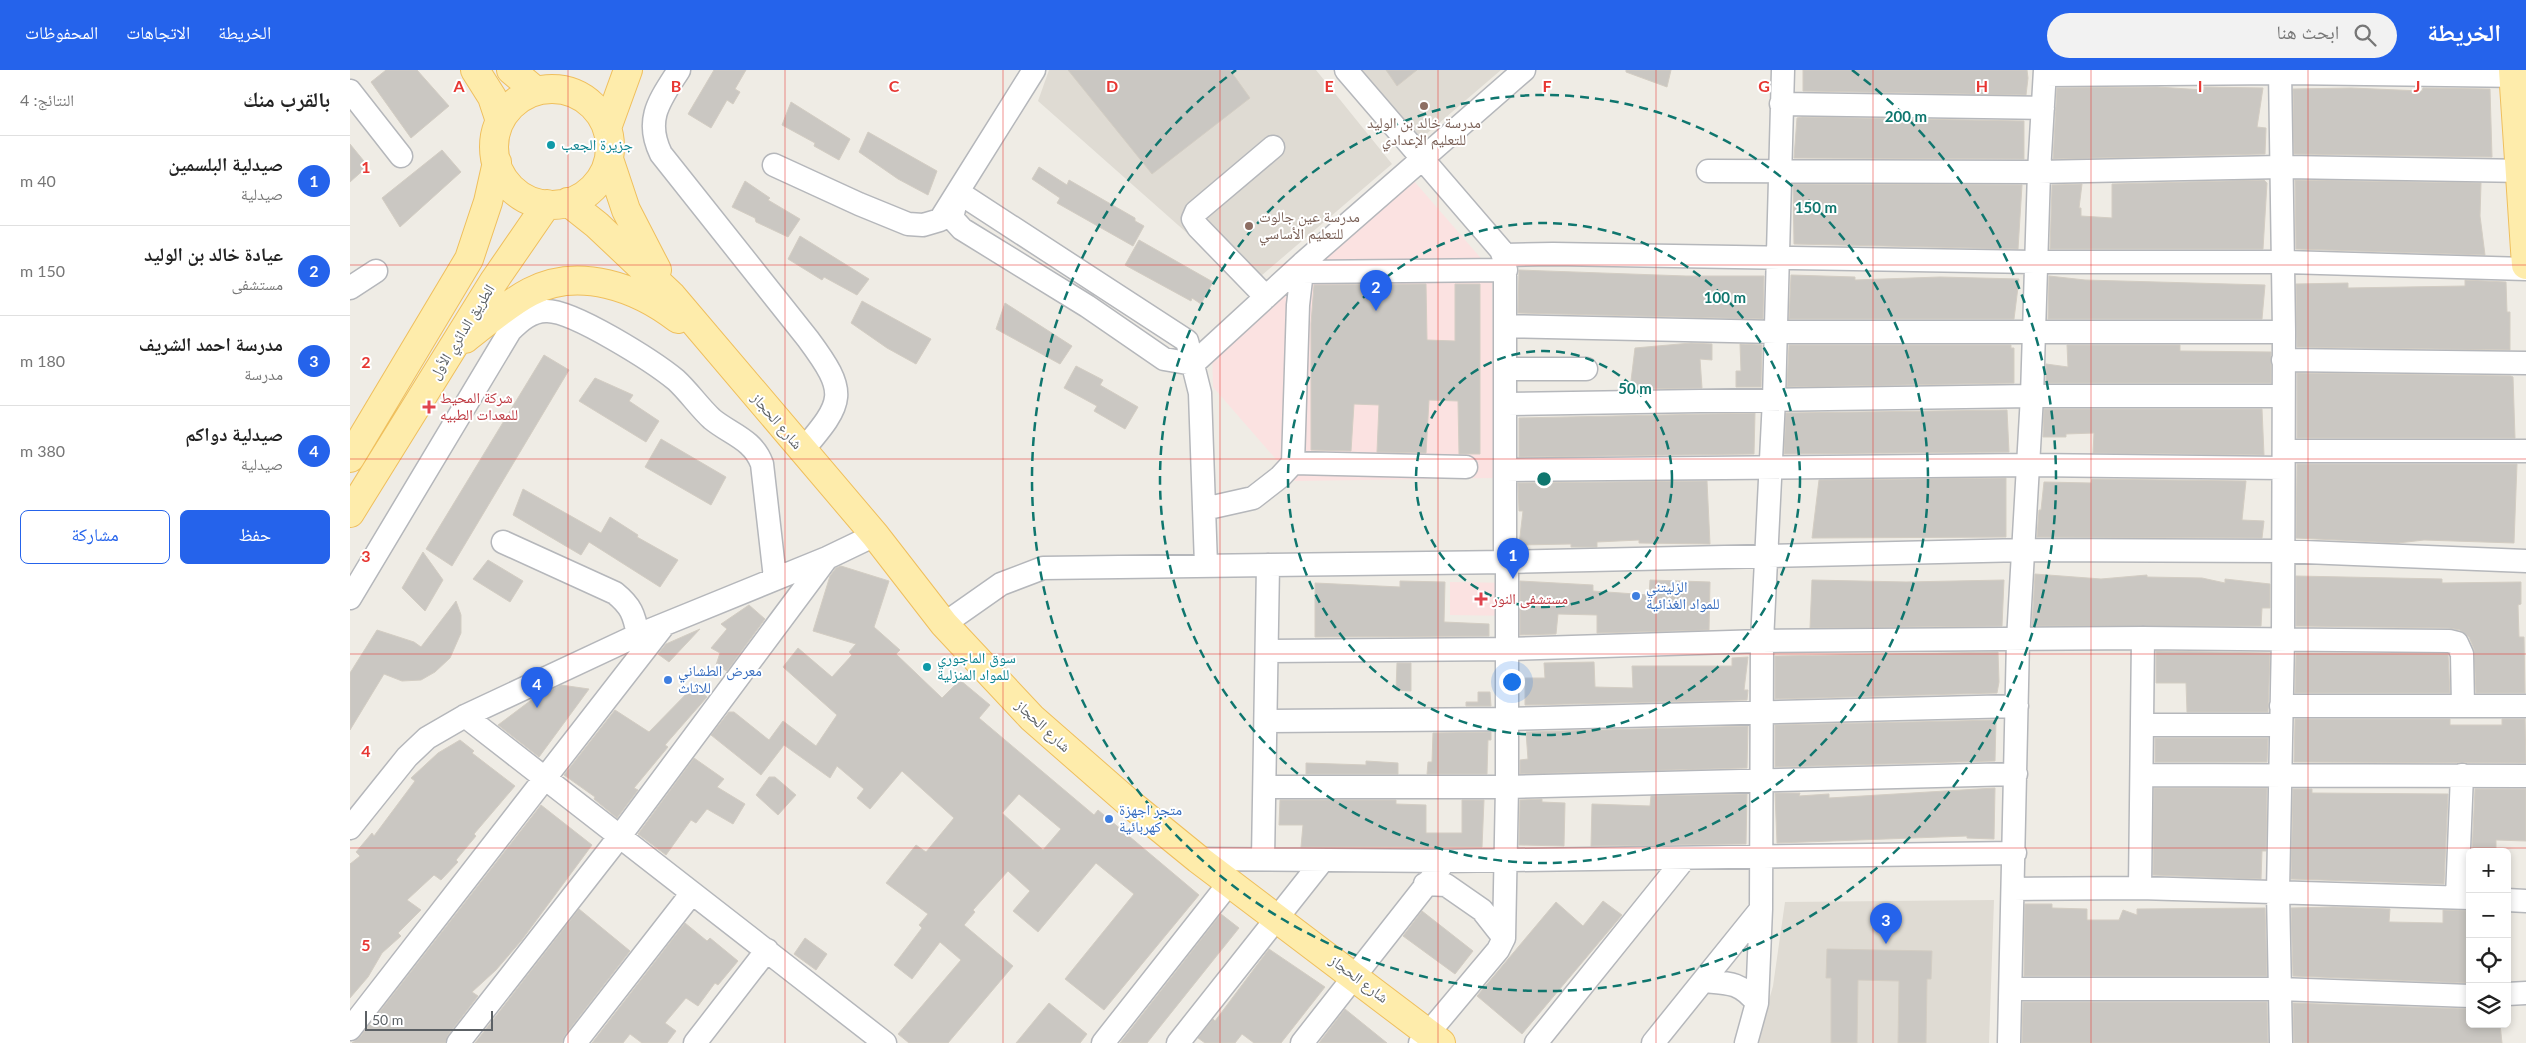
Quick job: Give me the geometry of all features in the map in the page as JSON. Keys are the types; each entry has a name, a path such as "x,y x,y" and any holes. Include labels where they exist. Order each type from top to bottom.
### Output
{"main road":[{"path":"475,70 492,96 500,121"},
{"path":"511,70 552,83 585,100 600,114 607,128 610,143 609,159 601,178 587,194 557,203 521,195 502,175 494,148 500,121 515,102 552,83"},
{"path":"607,128 628,70"},
{"path":"2518,74 2526,267"},
{"name":"شارع الحجاز","path":"609,159 636,232 672,296"},
{"name":"الطريق الدائري الأول","path":"350,458 469,259 488,202 497,162"},
{"name":"شارع الحجاز","path":"557,203 597,225 672,296 875,535 944,624 1032,718 1128,802 1198,859 1355,977 1430,1040"},
{"name":"الطريق الدائري الأول","path":"350,513 494,281 557,203"},
{"path":"450,351 504,308 532,291 556,284 583,281 604,283 637,293 666,310 715,348"}],"street":[{"path":"679,70 655,111 652,126 654,140 661,154 808,340 828,366 836,381 837,396 835,408 829,420 802,450"},
{"path":"774,165 858,204 908,224 923,225 940,220 1034,70"},
{"path":"1346,70 1505,262 1508,649 1504,938 1498,950 1430,1040"},
{"path":"1193,364 1266,297 1302,268 1524,70"},
{"path":"1746,1043 1757,1003 1761,909 1763,780 1762,641 1774,399 1778,259 1778,172 1782,70"},
{"path":"2280,71 2284,332 2283,639 2278,892 2281,1043"},
{"path":"2009,1043 2015,853 2018,640 2025,550 2039,172 2045,72 2280,71 2518,74"},
{"path":"350,91 401,156"},
{"path":"1781,104 2043,108"},
{"path":"1266,297 1198,227 1194,218 1196,212 1273,147"},
{"path":"1708,171 2039,172 2281,167 2523,171"},
{"path":"958,192 1186,341 1200,392 1206,565"},
{"path":"958,192 952,218 955,223 1087,306 1164,359 1193,364"},
{"path":"1013,260 1030,238"},
{"path":"1302,268 1505,262 1553,254 1778,259 2283,262 2526,267"},
{"path":"1204,509 1254,498 1280,477 1293,462 1298,305 1302,268"},
{"path":"350,288 376,271"},
{"path":"350,598 510,330 522,319 546,311 558,313 585,324 676,380 713,419 738,434 754,448 762,464 775,578"},
{"path":"1505,326 1776,332 2284,332"},
{"path":"2283,360 2526,363"},
{"path":"1506,369 1586,369"},
{"path":"1507,404 2032,396 2283,396"},
{"path":"1506,470 1770,469 2028,465 2526,451"},
{"path":"1293,462 1466,467"},
{"path":"350,828 416,747 426,738 465,716 665,623 827,558 875,535"},
{"path":"502,542 615,593 627,603 634,616 638,635"},
{"path":"944,624 1001,584 1043,568 1268,565 1506,556 1765,557 2025,550 2282,551 2526,561"},
{"path":"458,1043 620,836 827,558"},
{"path":"1263,859 1268,565"},
{"path":"350,1029 665,623"},
{"path":"2140,888 2143,638"},
{"path":"1267,651 1508,649 1762,641 2143,638 2457,643 2462,654 2463,706"},
{"path":"1266,721 1507,720 2017,706"},
{"path":"2143,725 2463,706 2526,706"},
{"path":"465,716 546,777 885,1043"},
{"path":"1265,787 1507,788 2016,774"},
{"path":"2142,774 2526,776"},
{"path":"2013,889 2140,888 2463,898 2462,775"},
{"path":"1198,859 1444,861 2015,853"},
{"path":"1536,1043 1685,858"},
{"path":"1178,1043 1323,860"},
{"path":"1302,1043 1444,861"},
{"path":"1103,1043 1230,882"},
{"path":"1425,884 1446,885 1482,910 1504,938"},
{"path":"575,1043 692,893"},
{"path":"2511,900 2526,901"},
{"path":"1653,1043 1761,909"},
{"path":"695,1043 767,950"},
{"path":"1703,981 1729,983 1741,987 1757,1003"},
{"path":"2011,989 2280,989 2466,996"},
{"path":"2511,994 2526,993"}],"shaded area":[{"name":"مدرسة عين جالوت للتعليم الأساسي","path":"1049,70 1316,70 1392,164 1248,287 1038,101"},
{"name":"مدرسة خالد بن الوليد للتعليم الإعدادي","path":"1360,70 1501,70 1417,142"},
{"path":"1414,181 1492,271 1494,478 1295,481 1213,387 1212,350"},
{"name":"مستشفى النور","path":"1450,582 1513,583 1513,616 1450,615"},
{"path":"1994,900 1989,1043 1757,1043 1773,986 1785,902"}],"building":[{"path":"386,70 417,70 449,106 411,138 371,82"},
{"path":"714,70 746,70 735,89 740,92 733,104 727,100 711,128 688,114"},
{"path":"1068,70 1230,70 1250,98 1152,174"},
{"name":"مدرسة خالد بن الوليد للتعليم الإعدادي","path":"1386,70 1417,70 1397,86"},
{"path":"1626,70 1671,70 1667,87 1626,72"},
{"path":"1803,70 2027,70 2028,78 2026,95 1803,91"},
{"path":"2157,87 2204,90 2204,87 2263,88 2257,127 2266,128 2265,154 2053,159 2057,88"},
{"path":"2351,88 2422,91 2423,88 2490,89 2492,157 2294,154 2293,89"},
{"path":"791,102 850,139 839,160 814,146 815,143 782,125"},
{"path":"1797,118 2024,121 2024,159 1794,158"},
{"path":"868,132 937,171 928,195 898,179 859,152"},
{"path":"350,144 368,166 350,182"},
{"path":"442,150 461,172 400,227 382,198"},
{"path":"1039,167 1067,185 1069,180 1135,218 1135,221 1144,226 1133,246 1057,203 1060,198 1032,179"},
{"path":"2264,180 2267,183 2263,249 2050,249 2052,185 2082,184 2079,208 2081,208 2081,216 2112,218 2112,184"},
{"path":"2295,180 2481,183 2480,216 2485,255 2296,249"},
{"path":"745,181 770,198 768,200 800,219 788,237 756,222 755,218 732,207"},
{"path":"1793,184 2022,185 2018,249 1794,244"},
{"path":"800,236 869,279 857,295 824,277 822,280 788,259"},
{"path":"1139,240 1213,282 1201,304 1192,298 1191,301 1125,265"},
{"path":"1519,270 1686,276 1764,276 1763,319 1518,313"},
{"path":"1791,275 1855,277 1855,280 1940,277 2019,279 2014,319 1789,319"},
{"path":"2049,276 2085,280 2265,285 2262,319 2048,319"},
{"path":"2465,280 2506,282 2507,312 2510,312 2510,350 2297,347 2296,284 2348,283 2348,288 2465,286"},
{"path":"1426,284 1427,340 1455,341 1455,284 1480,284 1480,454 1459,454 1458,401 1429,400 1426,453 1377,452 1379,405 1354,404 1351,451 1311,450 1311,324 1314,285"},
{"path":"862,301 931,339 916,364 887,348 851,323"},
{"path":"1005,303 1072,346 1060,364 996,329"},
{"path":"1691,343 1712,344 1712,360 1700,359 1702,388 1630,389 1635,348"},
{"path":"1740,344 1762,345 1761,387 1736,387 1736,371 1741,371"},
{"path":"1789,345 2011,345 2011,348 2014,348 2014,383 1787,387"},
{"path":"2067,345 2180,345 2180,351 2271,352 2271,383 2046,383 2046,364 2068,367"},
{"path":"544,355 569,370 452,566 426,549"},
{"path":"1076,366 1103,380 1100,385 1138,407 1125,429 1094,411 1097,406 1064,388"},
{"path":"2297,373 2511,376 2513,377 2515,438 2297,438"},
{"path":"595,378 633,395 629,401 659,421 646,442 579,401"},
{"path":"2044,409 2262,409 2264,455 2093,453 2094,433 2066,434 2066,437 2043,437"},
{"path":"2007,410 2009,452 1784,454 1786,413"},
{"path":"1755,413 1754,454 1519,457 1519,418"},
{"path":"661,439 726,477 711,505 645,467"},
{"path":"2297,464 2517,464 2514,543 2424,540 2398,543 2296,538"},
{"path":"2006,478 2006,537 1812,538 1819,480"},
{"path":"2092,479 2246,481 2242,520 2264,521 2262,538 2037,537 2044,482 2091,483"},
{"path":"1707,481 1710,544 1639,543 1639,540 1597,542 1597,547 1571,547 1571,544 1519,545 1523,511 1519,511 1518,483"},
{"path":"523,489 601,533 610,517 638,535 637,537 678,560 660,587 589,542 581,555 513,515"},
{"path":"423,552 443,580 425,611 402,588"},
{"path":"488,560 523,581 510,602 473,579"},
{"path":"841,566 889,581 874,627 900,650 896,654 942,698 960,680 990,705 979,718 1094,815 1098,810 1199,895 1104,1010 1065,979 1134,894 1096,863 1038,932 1013,911 1030,891 1008,871 973,910 975,912 964,925 1013,966 948,1043 909,1043 898,1034 961,960 940,942 912,979 894,965 922,928 919,925 928,914 886,883 916,845 926,852 954,818 902,771 870,809 857,798 864,789 837,766 830,778 784,745 761,775 711,735 729,712 734,712 769,740 783,721 816,746 837,715 783,667 798,648 832,677 852,655 849,652 856,644 813,631 830,576 836,568","holes":["1019,794 1061,829 1043,850 1002,813"]},
{"path":"2035,574 2101,579 2147,575 2147,577 2202,578 2225,583 2225,579 2270,584 2270,608 2262,608 2261,626 2032,626"},
{"path":"2296,576 2442,579 2442,583 2521,582 2521,604 2518,605 2519,637 2524,637 2525,693 2476,693 2474,649 2469,637 2460,630 2449,628 2296,626"},
{"path":"1650,580 1710,582 1709,630 1597,633 1597,615 1558,614 1556,634 1520,635 1520,581 1593,585 1593,591 1649,595"},
{"path":"1812,580 1906,582 2004,580 2002,626 1810,628"},
{"path":"1400,581 1445,582 1444,622 1489,624 1489,636 1315,637 1315,583 1400,587"},
{"path":"456,601 461,615 461,633 450,658 435,672 421,680 402,681 384,674 350,730 350,673 377,630 414,642 421,647"},
{"path":"749,605 765,619 727,671 716,665 720,653 711,648 727,629 721,624"},
{"path":"700,629 669,662 658,654 666,644"},
{"path":"2156,651 2270,653 2268,712 2187,712 2186,683 2156,683"},
{"path":"1998,652 1999,682 1997,693 1775,699 1775,656"},
{"path":"2296,653 2448,654 2450,693 2295,693"},
{"path":"1748,657 1744,690 1748,690 1747,700 1525,705 1525,678 1545,678 1544,663 1594,662 1595,687 1633,688 1632,666 1732,666 1732,658"},
{"path":"1397,663 1411,663 1411,691 1396,690"},
{"path":"561,685 589,689 539,757 498,725 534,698"},
{"path":"694,686 707,697 665,745 668,747 634,788 638,790 617,818 594,799 595,797 564,775 615,710 649,732"},
{"path":"1478,692 1490,692 1491,706 1466,706 1466,702 1478,702"},
{"path":"2295,719 2450,719 2450,725 2502,725 2502,719 2525,719 2526,763 2294,762"},
{"path":"1996,720 1995,761 1775,767 1775,725"},
{"path":"1748,726 1747,768 1520,774 1520,760 1528,759 1526,732"},
{"path":"1491,732 1491,740 1488,740 1487,774 1427,774 1428,762 1432,762 1433,733"},
{"path":"2155,738 2268,738 2267,762 2155,762"},
{"path":"460,740 474,751 472,753 515,786 474,834 476,836 456,860 458,862 441,880 434,875 407,900 421,910 398,933 401,936 382,953 368,977 350,998 350,864 360,856 356,852 372,833 374,836 415,781 411,778 438,753"},
{"path":"694,758 724,779 717,787 745,804 733,824 707,809 696,823 691,820 666,855 638,834"},
{"path":"1366,761 1398,763 1398,774 1306,774 1306,763 1366,765"},
{"path":"769,777 775,777 796,795 778,815 756,795"},
{"path":"1995,788 1994,839 1967,838 1967,836 1777,843 1775,793 1800,793 1799,796 1829,794 1829,798"},
{"path":"2154,788 2267,788 2266,851 2262,851 2261,879 2153,875"},
{"path":"2293,789 2312,789 2312,793 2448,794 2444,884 2291,879"},
{"path":"2475,789 2526,789 2526,841 2496,840 2496,848 2472,848"},
{"path":"1747,794 1746,844 1591,846 1592,804 1650,806 1651,796"},
{"path":"1542,799 1542,802 1565,803 1564,846 1519,845 1520,800"},
{"path":"1280,800 1396,800 1396,804 1426,805 1426,833 1462,833 1462,800 1484,800 1482,847 1301,847 1303,825 1279,825"},
{"path":"541,805 592,845 521,941 496,970 472,992 478,996 448,1035 445,1043 352,1043 360,1037"},
{"path":"1603,901 1622,915 1522,1034 1477,996 1556,902 1583,926"},
{"path":"2025,904 2052,904 2052,908 2087,909 2087,920 2119,920 2123,910 2137,915 2137,909 2265,908 2267,976 2024,976"},
{"path":"2291,908 2390,909 2389,922 2443,923 2443,910 2466,911 2466,983 2293,976"},
{"path":"579,909 630,951 565,1035 562,1043 475,1043"},
{"path":"1422,911 1473,951 1455,974 1403,936"},
{"path":"1221,914 1239,928 1147,1043 1120,1043"},
{"path":"685,923 707,941 710,938 738,961 718,985 715,983 698,1006 686,998 665,1023 676,1031 667,1043 642,1043 630,1034 623,1043 592,1043"},
{"path":"805,938 827,954 816,970 794,954"},
{"path":"1269,949 1325,987 1281,1043 1254,1043 1242,1034 1235,1043 1205,1043 1198,1038 1213,1019 1215,1021"},
{"path":"1827,949 1932,951 1931,979 1927,979 1926,1043 1898,1043 1899,981 1858,980 1857,1043 1831,1043 1831,978 1826,978"},
{"path":"2023,1002 2267,1002 2268,1043 2022,1043"},
{"path":"1049,1003 1087,1034 1080,1043 1016,1043"},
{"path":"2293,1003 2466,1009 2466,1028 2500,1028 2502,1043 2294,1043"},
{"path":"1345,1009 1387,1043 1319,1043"}],"place":[{"name":"مدرسة خالد بن الوليد للتعليم الإعدادي","path":"1424,106"},
{"name":"جزيرة الجعب","path":"551,145"},
{"name":"مدرسة عين جالوت للتعليم الأساسي","path":"1249,226"},
{"name":"عيادة خالد بن الوليد","path":"1376,311"},
{"name":"شركة المحيط للمعدات الطبيه","path":"429,407"},
{"name":"صيدلية البلسمين","path":"1513,579"},
{"name":"الزليتني للمواد الغذائية","path":"1636,596"},
{"name":"مستشفى النور","path":"1481,599"},
{"name":"سوق الماجوري للمواد المنزلية","path":"927,667"},
{"name":"معرض الطشاني للاثاث","path":"668,680"},
{"name":"صيدلية دواكم","path":"537,708"},
{"name":"متجر اجهزة كهربائية","path":"1109,819"},
{"name":"مدرسة احمد الشريف","path":"1886,944"}]}
